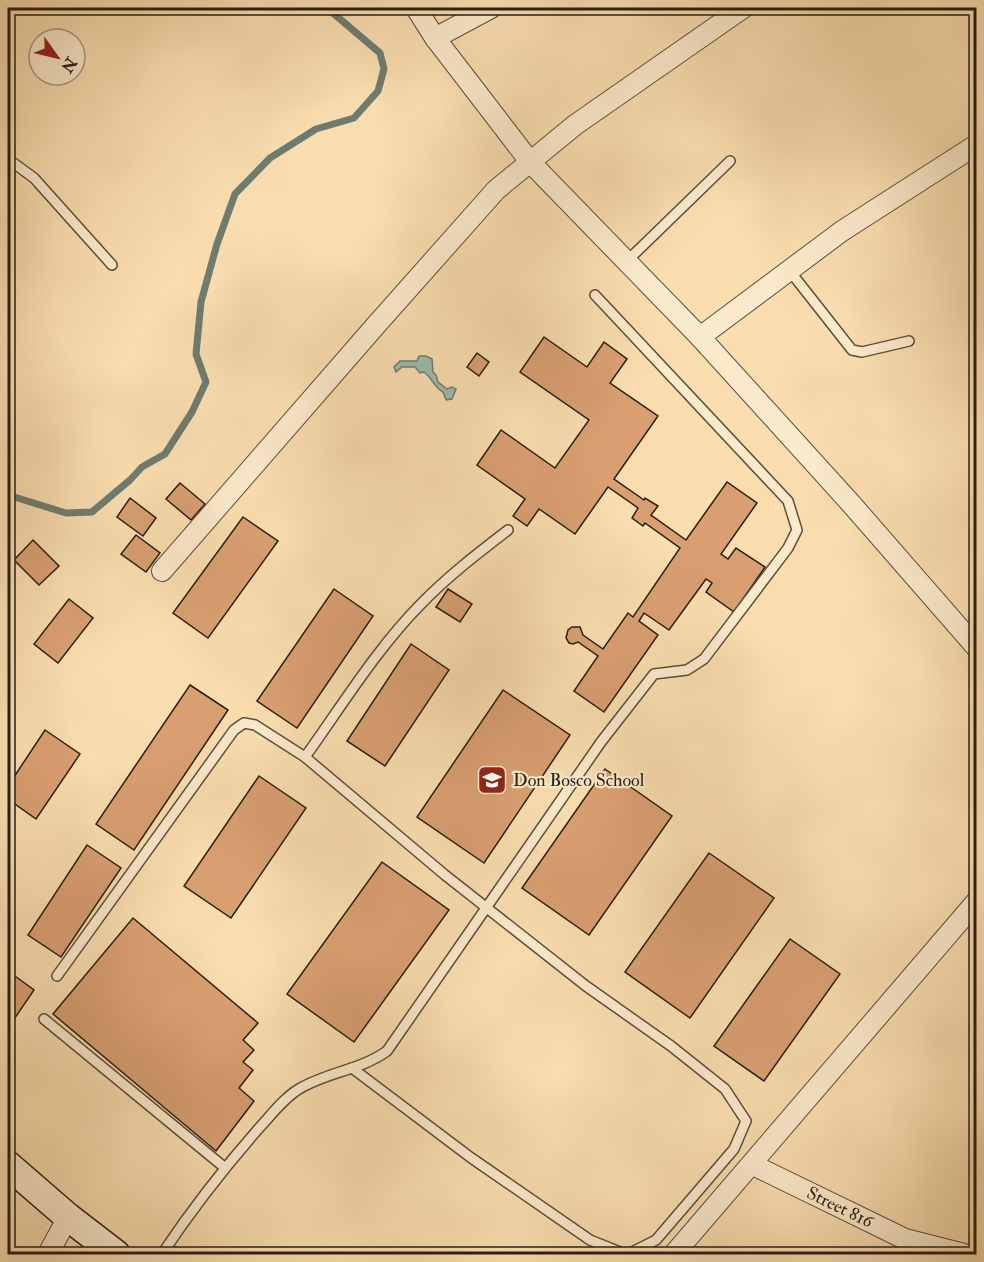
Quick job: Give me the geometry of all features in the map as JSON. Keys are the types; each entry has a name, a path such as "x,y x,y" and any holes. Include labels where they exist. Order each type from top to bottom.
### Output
{"main road":[{"path":"8,1165 68,1217 116,1254"}],"street":[{"path":"416,8 435,38 531,163 700,336 976,647"},
{"path":"435,38 491,8"},
{"path":"162,571 376,324 488,199 575,124 743,8"},
{"path":"700,336 842,231 976,145"},
{"path":"674,1254 753,1165 976,902"},
{"name":"Street 816","path":"753,1165 905,1239 964,1254"},
{"path":"48,1254 68,1217"}],"lane":[{"path":"8,159 34,178 112,265"},
{"path":"627,261 730,161"},
{"path":"789,270 852,350 862,352 909,340"},
{"path":"162,1254 224,1167 285,1100 298,1089 323,1077 375,1059 387,1051 601,742 654,674 687,670 704,659 788,548 797,530 788,501 595,295"},
{"path":"305,757 398,630 422,603 508,530"},
{"path":"57,976 234,730 244,723 255,725 305,757 485,907 586,986 671,1046 725,1089 746,1121 734,1149 656,1240 626,1254 590,1240 470,1157 352,1068"},
{"path":"44,1019 224,1167"}],"shaded area":[{"path":"419,356 432,359 433,372 438,382 447,389 452,387 456,389 452,399 446,400 443,392 437,388 427,374 420,373 415,367 402,367 396,372 394,367 400,361 417,361"}],"building":[{"path":"544,337 587,367 604,342 627,359 610,383 658,416 614,479 644,500 645,498 658,506 651,515 686,540 727,482 757,503 721,554 728,559 736,548 765,567 734,612 706,592 712,583 706,579 669,630 644,613 639,621 658,635 604,712 574,691 598,656 578,642 569,643 566,638 568,630 572,627 580,627 583,635 603,649 628,613 633,617 680,548 645,523 643,526 632,518 638,508 608,487 575,534 539,509 527,526 513,516 525,499 477,465 501,430 555,468 589,420 520,372"},
{"path":"477,353 489,362 479,376 467,367"},
{"path":"180,483 205,504 191,520 166,499"},
{"path":"130,498 156,518 143,536 117,517"},
{"path":"243,517 278,541 208,638 173,613"},
{"path":"136,535 160,553 146,572 121,554"},
{"path":"33,540 59,566 39,585 14,560"},
{"path":"334,589 373,616 297,728 257,701"},
{"path":"448,589 472,604 460,622 436,607"},
{"path":"69,599 93,618 58,663 34,644"},
{"path":"411,644 449,670 385,766 347,741"},
{"path":"190,685 228,710 134,850 96,824"},
{"path":"503,690 570,735 484,863 417,817"},
{"path":"45,730 80,754 36,819 8,799 8,786"},
{"path":"605,769 672,816 589,935 522,888"},
{"path":"259,776 306,808 231,918 184,886"},
{"path":"87,845 121,868 61,957 28,935"},
{"path":"709,853 774,898 690,1018 625,972"},
{"path":"382,862 449,910 354,1042 287,994"},
{"path":"133,918 258,1023 243,1040 254,1050 243,1062 253,1070 239,1088 254,1101 216,1151 53,1014"},
{"path":"790,939 840,974 764,1081 714,1046"},
{"path":"8,971 34,990 8,1028"}],"waterway":[{"path":"8,495 66,513 92,512 142,467 165,454 192,412 206,382 196,354 201,302 217,244 235,194 270,158 316,129 354,118 378,91 384,69 380,53 327,8"}],"place":[{"name":"Don Bosco School","path":"492,780"}]}
